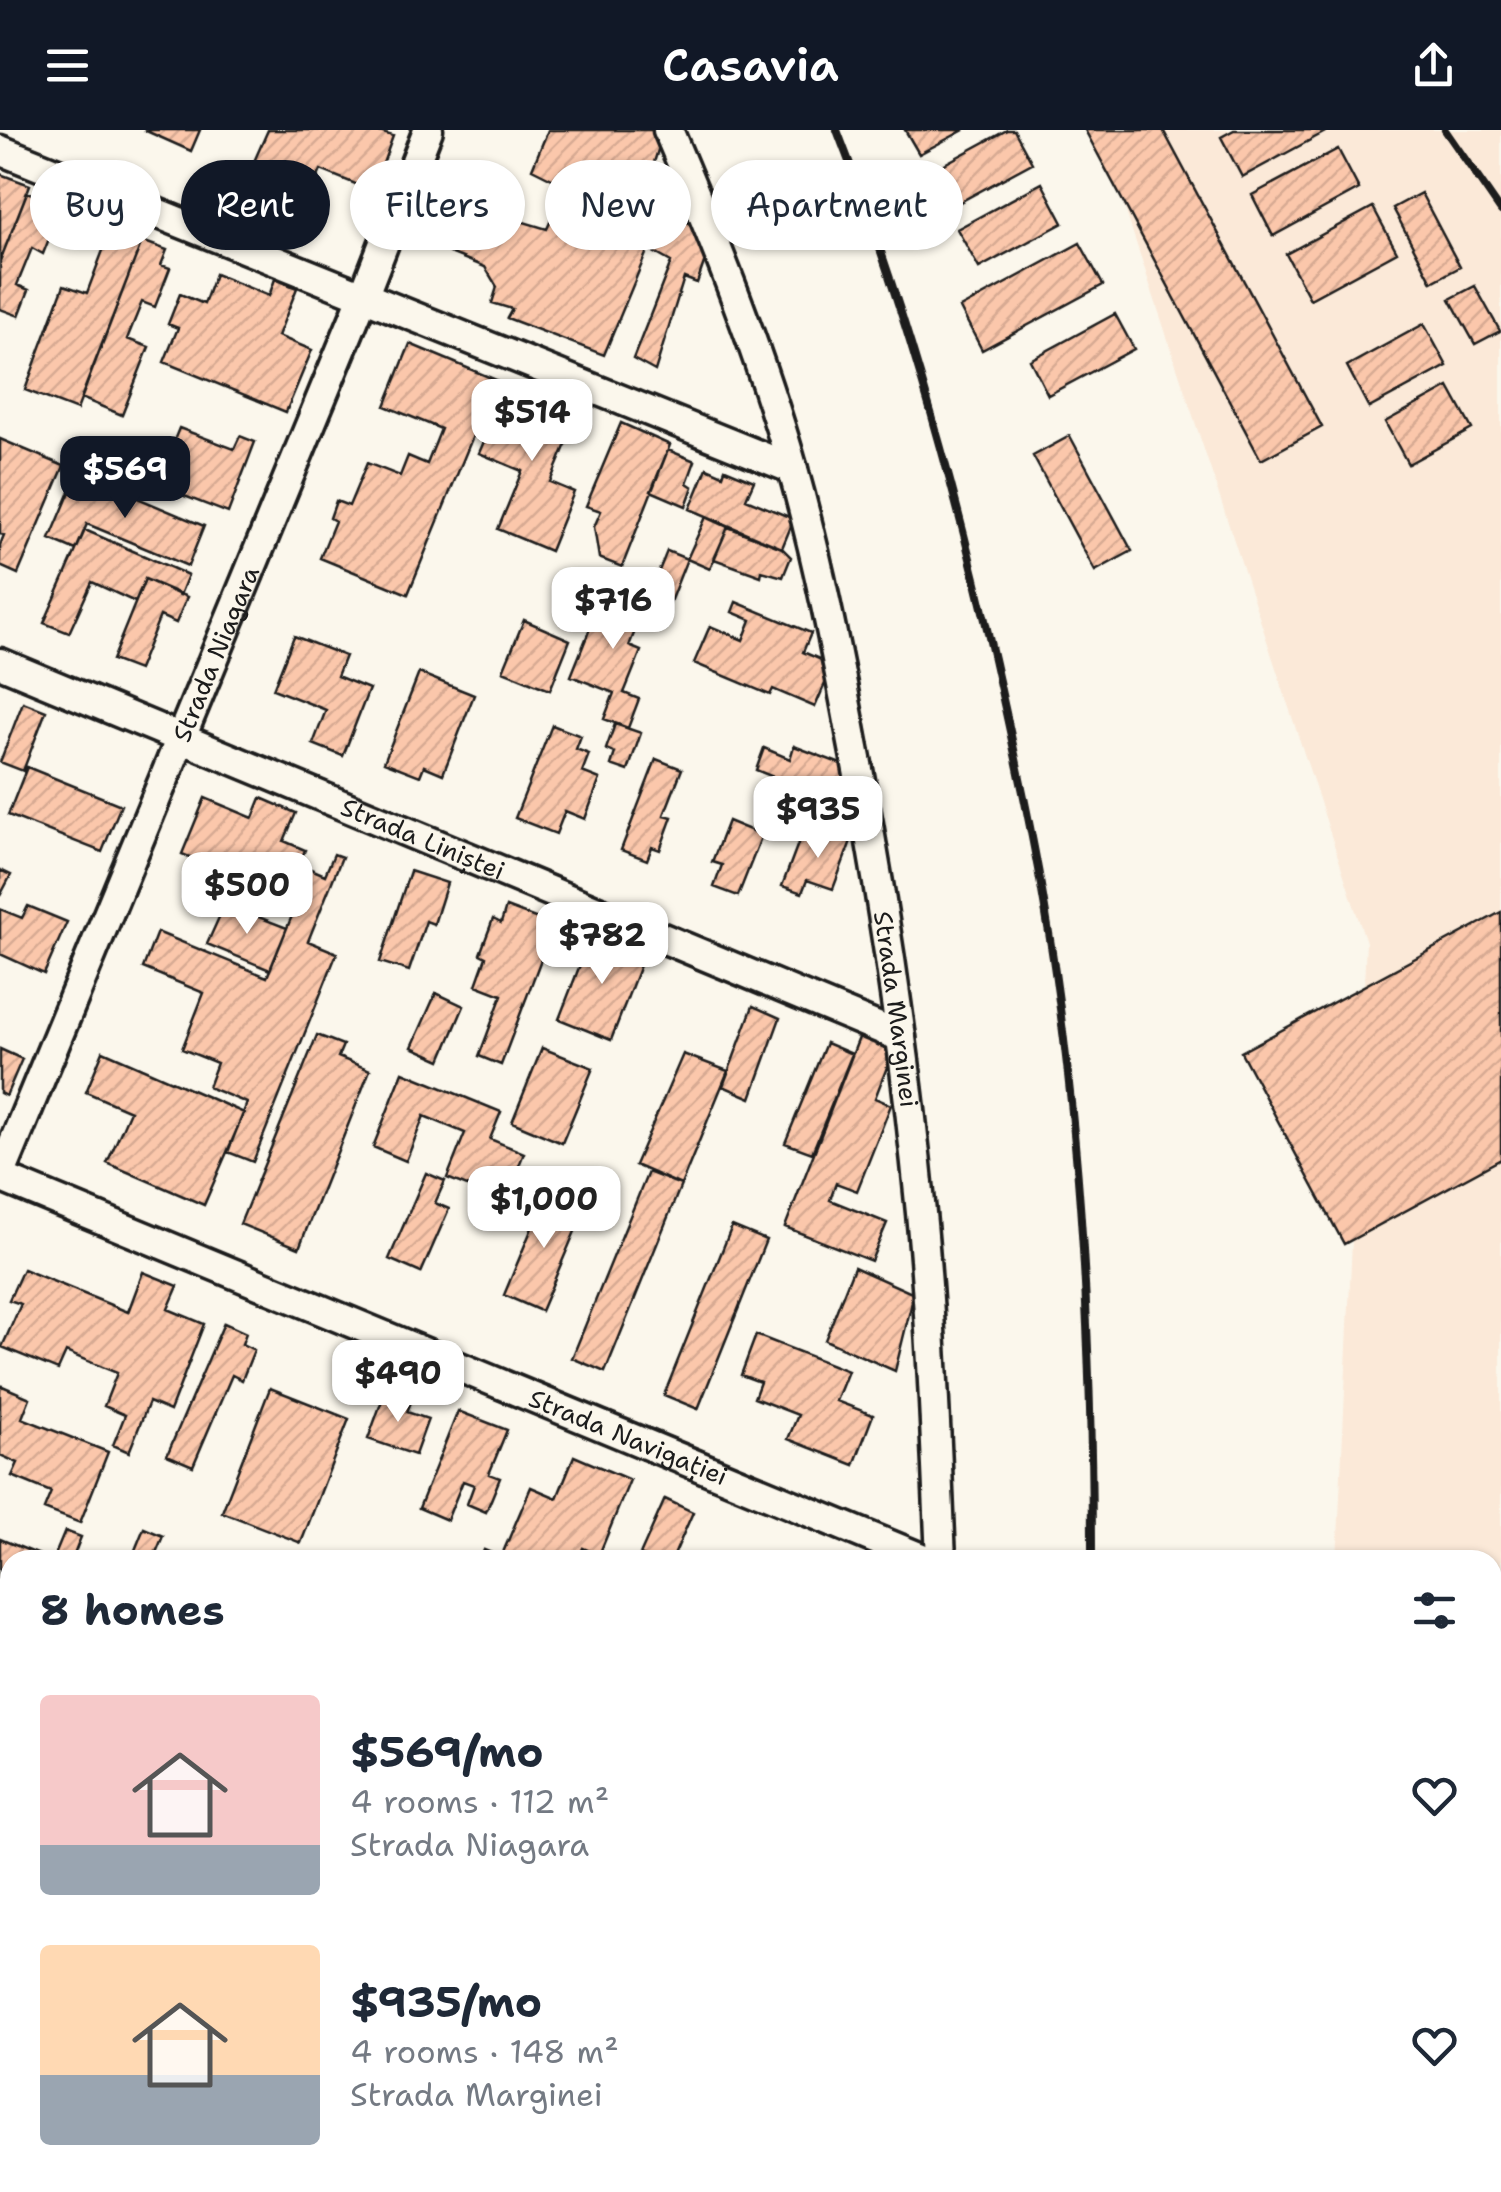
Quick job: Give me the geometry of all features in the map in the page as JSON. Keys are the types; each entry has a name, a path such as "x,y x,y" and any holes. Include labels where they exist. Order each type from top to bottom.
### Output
{"street":[{"name":"Strada Niagara","path":"0,1176 428,130"},
{"name":"Strada Marginei","path":"668,130 725,265 793,470 838,660 873,845 921,1213 934,1381 941,1550"},
{"path":"0,150 793,470"},
{"name":"Strada Liniștei","path":"0,663 900,1038"},
{"name":"Strada Navigației","path":"0,1176 902,1550"}],"shaded area":[{"path":"1099,130 1501,130 1501,1550 1337,1550 1366,942"}],"building":[{"path":"144,130 200,130 191,151"},
{"path":"268,130 373,130 393,136 384,160 350,160 350,182 330,174 330,160 255,160"},
{"path":"548,130 652,130 659,147 655,160 545,160 545,176 532,169"},
{"path":"905,130 964,130 919,154"},
{"path":"1007,130 1014,130 1032,163 963,200 963,160 952,160"},
{"path":"1085,130 1163,130 1322,427 1261,460"},
{"path":"1234,130 1327,131 1242,177 1221,137"},
{"path":"1338,149 1359,189 1273,236 1252,195"},
{"path":"0,174 30,185 0,261"},
{"path":"1042,183 1063,223 979,268 963,240 963,226"},
{"path":"27,192 30,193 31,250 17,285 29,290 19,316 0,309 0,261"},
{"path":"1421,193 1460,267 1432,282 1393,208"},
{"path":"1373,207 1397,252 1310,299 1286,254"},
{"path":"525,222 545,228 545,250 648,250 604,355 507,318 512,309 492,303 497,287 485,267 445,251 525,250"},
{"path":"692,224 706,257 697,283 684,278 655,371 633,359 671,262 650,250 691,250"},
{"path":"1080,243 1103,285 982,350 960,308"},
{"path":"103,250 138,250 77,410 25,390 64,285 87,293"},
{"path":"139,250 167,250 161,265 170,268 155,307 142,302 127,339 149,347 122,415 81,398"},
{"path":"215,274 269,296 275,279 297,288 278,336 312,350 286,412 164,362 178,328 168,324 180,294 204,304"},
{"path":"1475,286 1500,331 1475,344 1450,299"},
{"path":"1115,314 1134,349 1048,395 1030,360"},
{"path":"1424,324 1447,366 1369,408 1347,366"},
{"path":"410,344 496,380 408,594 320,558 335,521 330,518 336,501 349,506 367,463 400,476 408,456 427,464 441,429 385,406"},
{"path":"508,386 578,416 550,482 574,492 550,551 498,529 522,471 479,453"},
{"path":"1449,387 1472,429 1408,464 1385,422"},
{"path":"621,423 670,445 622,567 599,558 594,527 601,511 586,506"},
{"path":"179,428 234,449 240,436 255,442 228,513 156,485"},
{"path":"1070,436 1132,551 1095,571 1033,456"},
{"path":"0,439 64,466 18,574 0,566 4,535 0,534"},
{"path":"668,450 695,461 687,483 693,487 686,506 651,491"},
{"path":"707,468 723,475 725,469 754,481 746,499 794,519 782,548 690,509"},
{"path":"78,473 204,526 188,566 87,524 76,550 50,539"},
{"path":"706,517 728,527 710,569 687,559"},
{"path":"728,527 782,548 791,557 783,577 762,571 761,576 714,559"},
{"path":"85,530 188,575 180,595 145,579 135,602 92,582 69,633 44,623"},
{"path":"667,551 687,559 668,607 648,598"},
{"path":"145,579 187,597 176,623 160,616 138,670 112,660"},
{"path":"612,584 648,598 629,646 641,651 624,693 639,699 628,728 604,719 614,693 571,676 591,626 596,628"},
{"path":"736,602 811,633 803,652 833,665 815,707 773,689 770,695 694,663 710,626 743,640 751,620 732,612"},
{"path":"524,620 570,640 550,690 503,671"},
{"path":"294,636 345,656 337,676 369,689 343,756 313,744 326,710 273,689"},
{"path":"419,673 474,695 443,774 424,766 420,776 384,762"},
{"path":"23,702 46,711 23,771 0,762"},
{"path":"615,724 641,733 628,771 611,765 615,753 606,749"},
{"path":"552,725 581,736 576,749 589,754 582,772 600,779 585,819 565,811 556,834 515,818"},
{"path":"794,746 841,764 850,783 835,826 783,810 793,785 756,770 764,748 790,759"},
{"path":"656,759 682,769 664,815 672,817 660,850 652,847 647,860 621,850"},
{"path":"27,767 121,805 102,852 8,815"},
{"path":"205,798 253,818 261,798 296,813 284,841 305,850 299,864 325,875 334,854 342,857 308,941 337,953 253,1162 228,1152 247,1103 208,1087 217,1063 182,1049 204,993 143,968 157,932 267,977 298,901 182,854"},
{"path":"728,821 762,835 738,896 714,887 722,865 712,862"},
{"path":"835,826 854,833 833,889 807,880 802,893 782,886 802,833 828,844"},
{"path":"0,870 11,875 0,896"},
{"path":"410,871 447,883 434,924 426,921 409,971 380,962"},
{"path":"225,904 287,928 270,970 207,944"},
{"path":"28,906 67,922 44,974 0,954 0,909 22,918"},
{"path":"506,907 554,925 501,1065 479,1056 502,995 476,985 486,957 480,954 493,919 501,923"},
{"path":"1501,912 1501,1159 1344,1244 1241,1052"},
{"path":"592,934 644,955 611,1040 559,1019"},
{"path":"436,993 464,1006 441,1060 412,1047"},
{"path":"753,1006 780,1018 751,1098 723,1086"},
{"path":"862,1030 896,1044 875,1098 891,1105 857,1191 836,1183 830,1200 887,1223 871,1261 785,1227"},
{"path":"317,1035 343,1045 338,1057 370,1070 299,1248 240,1224"},
{"path":"826,1043 852,1054 812,1153 785,1143"},
{"path":"542,1048 593,1068 562,1143 512,1122"},
{"path":"0,1049 22,1059 6,1096 0,1093"},
{"path":"103,1051 244,1113 204,1205 107,1163 130,1111 86,1092"},
{"path":"683,1054 728,1071 681,1185 635,1165"},
{"path":"403,1072 501,1112 490,1139 524,1153 505,1201 447,1178 465,1133 424,1116 406,1161 373,1147"},
{"path":"648,1172 681,1185 605,1372 572,1358"},
{"path":"426,1173 445,1181 435,1203 449,1209 421,1273 389,1259"},
{"path":"547,1192 585,1208 541,1311 504,1295"},
{"path":"732,1226 766,1240 698,1409 664,1395"},
{"path":"854,1267 914,1294 895,1371 825,1340"},
{"path":"23,1269 128,1312 143,1272 178,1286 168,1309 204,1324 170,1411 149,1402 129,1452 113,1445 125,1415 104,1406 117,1373 66,1352 58,1370 2,1347 21,1304 9,1300"},
{"path":"224,1323 246,1333 242,1344 254,1350 242,1380 232,1375 193,1466 167,1455"},
{"path":"756,1335 848,1371 836,1401 873,1415 854,1465 788,1439 798,1415 754,1398 760,1382 741,1375"},
{"path":"0,1385 30,1398 22,1418 108,1452 80,1523 44,1509 51,1492 12,1476 18,1463 0,1455"},
{"path":"270,1388 349,1419 301,1543 222,1512"},
{"path":"385,1392 411,1402 407,1412 428,1419 415,1455 368,1439"},
{"path":"458,1411 507,1430 489,1474 500,1478 486,1512 467,1504 474,1485 463,1481 447,1520 419,1508"},
{"path":"574,1456 630,1480 601,1550 504,1550 531,1487 557,1498"},
{"path":"665,1499 693,1512 676,1550 642,1550"},
{"path":"144,1528 163,1536 157,1550 135,1550"},
{"path":"65,1531 81,1537 76,1550 57,1550"},
{"path":"0,1539 27,1550 0,1550"}],"railway":[{"path":"837,130 884,260 944,458 994,659 1038,868 1067,1064 1080,1205 1088,1347 1092,1550"},
{"path":"1445,130 1501,211"}]}
